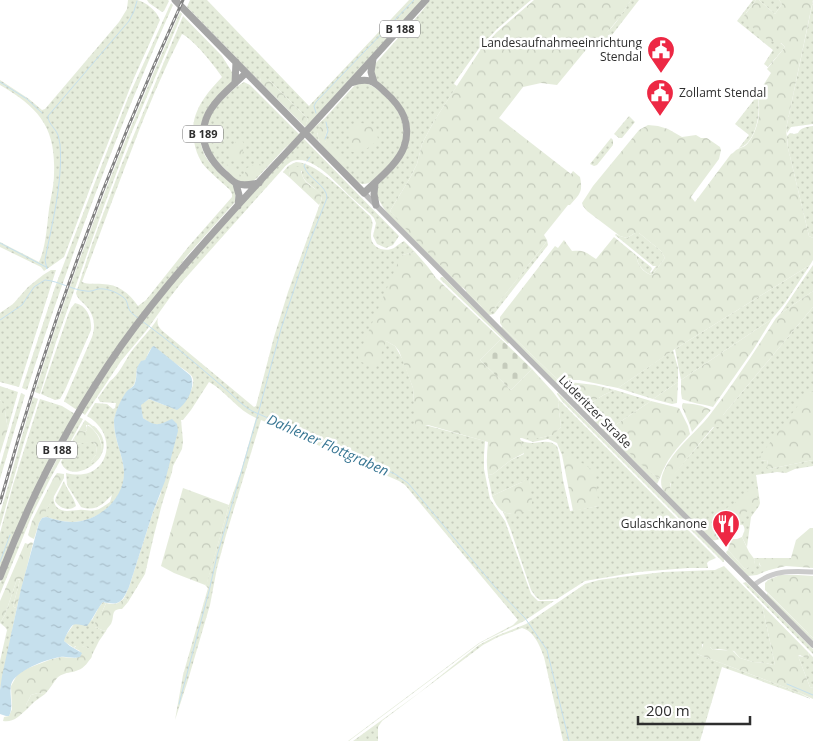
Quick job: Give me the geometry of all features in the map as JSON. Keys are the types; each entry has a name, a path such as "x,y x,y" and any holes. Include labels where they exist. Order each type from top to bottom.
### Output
{"main road":[{"path":"175,0 364,193 400,156 405,144 407,131 400,107 374,82 364,80 351,83"},
{"name":"B 188","path":"373,58 426,0"},
{"path":"373,58 371,72 374,82"},
{"path":"351,83 373,58"},
{"path":"236,62 236,83"},
{"name":"B 189","path":"236,184 212,160 206,150 203,136 204,122 210,110 246,73"},
{"name":"B 188","path":"0,577 31,503 64,438 97,382 138,323 189,260 351,83"},
{"path":"375,182 374,194 376,205"},
{"path":"238,206 239,195 236,184 259,183"},
{"name":"Lüderitzer Straße","path":"364,193 813,645"}],"street":[{"path":"754,585 770,575 784,571 813,572"}],"green space":[{"path":"128,0 137,0 147,5 154,10 160,20 134,78 64,257 44,271 41,267 0,247 0,242 39,262 45,243 53,187 54,158 48,131 42,120 25,102 0,85 0,80 42,110 45,109 119,22 127,9"},
{"path":"147,0 168,0 169,1 162,12"},
{"path":"190,0 207,0 309,106 409,0 423,0 306,128 302,124 306,124 308,119 269,80 261,78 260,82 187,7"},
{"path":"430,0 531,0 497,29 480,47 455,82 454,84 457,86 434,121 422,144 417,164 390,211 464,288 388,214 376,195 377,185 394,167 409,126 373,76 375,64"},
{"path":"534,0 631,0 605,35 594,40 557,85 541,83 523,87 499,118 571,174 573,171 580,177 581,186 576,198 544,235 547,240 545,244 492,311 487,312 390,211 417,164 422,144 434,121 481,49 497,32"},
{"path":"631,0 639,0 605,44 594,40 600,38 610,29"},
{"path":"753,0 756,0 746,13 785,47 768,67 764,64 773,50 737,21"},
{"path":"756,0 759,0 775,14 782,4 779,0 813,0 786,129 788,148 809,236 813,238 813,260 810,265 675,349 618,388 579,380 560,382 502,326 500,317 555,246 558,248 564,240 572,251 585,252 596,259 614,237 636,255 641,268 652,275 665,258 661,251 639,233 635,233 627,238 620,236 587,211 582,203 593,186 639,130 648,125 668,129 682,137 696,135 701,138 707,138 720,147 719,159 691,197 695,202 731,154 747,144 758,120 759,107 757,95 771,73 767,69 785,47 781,43 765,38 750,25 744,16"},
{"path":"759,0 779,0 782,4 775,14"},
{"path":"813,1 813,124 791,127 787,133 786,129"},
{"path":"171,3 173,5 132,100 95,196 27,390 22,388 55,287 128,98"},
{"path":"180,12 182,14 131,134 104,206 56,342 40,394 35,392 78,263 107,186"},
{"path":"183,16 222,56 234,73 233,81 204,115 201,124 200,141 202,149 211,164 236,189 235,202 186,257 77,410 64,401 92,337 94,324 91,313 76,293 121,166","holes":["182,34 203,53 222,77 204,98 196,114 193,131 195,147 202,163 230,190 232,197 189,246 146,300 138,306 127,293 118,288 108,284 82,282 155,92"]},
{"path":"264,77 308,119 306,124 302,124 260,82 261,78"},
{"path":"244,82 250,85 300,135 256,179 248,184 236,180 212,156 205,135 209,117 219,103"},
{"path":"361,82 373,87 390,101 400,115 404,131 401,148 395,158 373,180 365,184 358,182 347,172 325,141 327,130 317,133 319,142 309,132 325,118 354,86"},
{"path":"757,96 759,109 756,126 750,140 739,148 749,135 735,124"},
{"path":"629,116 635,122 622,138 619,138 614,134"},
{"path":"361,123 374,127 378,139 362,151 350,151 348,141 352,126"},
{"path":"321,126 324,126 327,130 325,141 345,160 345,165 342,166 323,147 318,136"},
{"path":"813,126 813,238 809,236 788,148 787,136 790,133 798,133 802,128"},
{"path":"303,138 399,236 393,245 386,248 377,244 373,236 376,223 374,218 320,168 305,161 295,160 291,162 182,282 121,361 85,415 81,412 147,315 185,269"},
{"path":"611,138 613,145 597,165 590,164"},
{"path":"238,139 242,140 244,144 242,157 236,161 230,155 232,147"},
{"path":"296,162 314,168 325,175 370,216 373,224 371,239 375,246 386,250 394,248 404,241 415,252 402,255 386,341 395,346 403,360 413,388 414,403 425,425 485,441 484,469 490,499 505,521 531,594 538,601 554,601 524,621 480,643 349,741 479,643 513,625 518,620 405,485 261,420 226,535 210,605 175,720 183,675 208,588 205,585 256,418 249,415 209,382 191,410 181,420 182,449 173,466 145,574 128,602 124,598 161,493 159,425 151,424 143,418 140,405 149,399 177,409 187,398 192,388 193,379 187,371 167,358 154,346 152,348 146,359 138,367 134,384 126,393 114,419 115,435 124,471 121,491 116,499 101,513 82,521 65,522 46,517 46,511 54,495 55,504 64,511 94,511 110,502 112,495 95,508 81,507 67,485 66,473 80,475 92,472 100,465 105,456 107,446 104,435 98,425 87,416 95,403 107,404 113,409 115,408 116,403 100,402 98,398 158,318 158,325 163,331 254,407 256,406 288,292 322,198 304,179 302,171 290,171 289,177 283,172 288,166"},
{"path":"225,164 243,177 245,176 245,169 252,165 265,165 252,180 244,181 236,178 229,172 223,166"},
{"path":"300,167 306,182 321,194 319,205 289,177 290,171"},
{"path":"635,233 639,233 661,251 665,258 652,275 641,267 636,255 651,267 651,273 656,266 653,266 615,235 627,238"},
{"path":"547,240 548,245 494,314 489,315 466,293 466,290 481,306 491,312"},
{"path":"415,252 436,278 501,339 480,360 511,390 532,369 559,400 561,427 553,435 539,438 520,438 524,453 493,474 488,475 488,442 428,425 417,431 413,388 399,351 395,346 386,341 376,368 359,361 358,356 399,260 402,255"},
{"path":"810,265 772,319 681,380 675,349"},
{"path":"813,265 813,291 780,314"},
{"path":"51,270 56,270 19,387 0,382 0,313 13,304 28,287"},
{"path":"441,277 509,342 508,344 440,279"},
{"path":"813,291 813,307 723,415 720,427 713,427 669,481 670,488 666,494 662,487 661,479 672,456 718,404 776,318"},
{"path":"75,303 83,307 88,313 91,321 91,330 65,390 60,399 55,400 41,394 68,315"},
{"path":"813,307 813,392 811,392 760,461 767,460 769,469 813,460 813,466 795,469 786,473 777,472 756,475 760,503 751,517 747,547 742,537 745,530 743,525 735,527 721,539 712,540 666,494 671,484 668,481 714,427 723,420 723,415"},
{"path":"772,319 713,407 682,399 681,380"},
{"path":"502,326 560,382 564,382 559,386 501,329"},
{"path":"501,339 532,369 511,390 480,360"},
{"path":"673,350 678,368 678,382 653,399 618,388"},
{"path":"569,382 615,390 596,399 587,408 563,386"},
{"path":"678,382 677,403 672,404 653,399"},
{"path":"0,386 18,392 8,428 5,410 0,400"},
{"path":"563,386 587,408 596,399 615,390 651,401 608,430 656,477 660,478 657,484 561,389"},
{"path":"813,392 813,460 767,468 767,460 757,460 806,395"},
{"path":"21,393 25,395 0,479 0,466"},
{"path":"557,393 724,559 724,562 562,401"},
{"path":"33,397 38,399 0,527 0,514"},
{"path":"40,399 62,406 75,414 0,570 0,533"},
{"path":"0,400 5,405 8,428 0,454"},
{"path":"559,400 716,558 707,563 708,568 638,572 585,581 557,599 540,600 536,597 531,590 503,512 510,514 531,510 529,478 492,496 488,475 493,474 511,460 524,454 520,440 530,443 553,443 557,446 559,453 570,511 599,506 567,454 562,455 557,443 548,439 533,442 522,438 539,438 552,435 561,427"},
{"path":"651,401 679,408 690,434 676,449 660,478 656,477 639,463 608,430"},
{"path":"683,403 694,404 711,410 692,432 682,407"},
{"path":"79,417 83,419 32,515 0,594 0,583 33,505"},
{"path":"85,420 94,426 102,437 104,447 100,457 93,465 84,470 74,472 66,469 61,462 74,438 77,444 92,441 95,444 96,455 91,463 98,458 102,447 96,432 89,425 86,425 87,430 85,432 79,430"},
{"path":"87,425 96,433 102,451 97,461 91,463 96,455 95,444 92,441 77,444 74,438 79,430 85,432 87,430"},
{"path":"567,453 594,471 599,506 573,511 562,455"},
{"path":"57,473 64,474 64,478 46,511 46,517 42,518 39,523 34,539 28,535 32,521"},
{"path":"529,477 532,510 512,514 503,512 492,496"},
{"path":"64,481 76,506 70,509 62,507 55,501"},
{"path":"756,487 758,501 719,538 714,537 710,531 712,523 725,509 741,499 749,490"},
{"path":"183,488 229,505 205,585 161,566"},
{"path":"810,528 813,528 813,568 786,566 765,571 761,567 759,558 791,558 796,540"},
{"path":"742,537 755,560 754,565 745,569 728,550 733,539"},
{"path":"25,543 33,543 17,607 13,606 19,579 17,579 5,615 0,623 0,601"},
{"path":"728,550 745,569 754,564 754,558 759,558 760,566 771,569 757,575 748,576 727,554"},
{"path":"724,566 762,605 775,665 753,662 740,658 734,651 713,650 702,644 702,648 697,654 800,693 811,699 722,667 700,741 563,741 544,657 530,632 522,628 483,645 382,721 378,727 378,741 353,741 419,693 479,645 526,624 585,584 599,580 664,572 715,570"},
{"path":"780,575 813,576 813,638 765,590 765,583 768,580"},
{"path":"17,579 20,580 13,606 17,607 0,690 0,661 7,630 0,623 5,615"},
{"path":"746,582 813,649 813,654 743,583"},
{"path":"767,593 813,638 813,641 767,596"},
{"path":"124,598 128,602 122,609 114,612 111,624 106,631 93,628 106,603 116,604"},
{"path":"103,602 106,603 95,627 106,631 91,657 89,649 78,646 74,648 64,641 64,638 74,624 92,620"},
{"path":"762,605 808,652 809,657 798,656 810,687 813,688 813,699 697,654 704,642 709,640 711,643 710,647 713,650 731,649 740,658 775,665"},
{"path":"77,645 87,647 92,652 91,658 84,666 76,671 61,675 45,694 31,695 26,705 26,710 13,720 3,721 4,717 9,716 12,709 11,686 17,675 23,670 52,659 61,657 76,658 80,651 74,648"},
{"path":"808,652 813,657 813,688 810,687 798,656 809,657"},
{"path":"45,694 26,710 26,705 31,695"}],"water":[{"path":"154,346 190,375 192,389 187,399 177,410 149,399 141,405 143,418 151,423 158,424 172,419 177,424 178,431 165,481 129,587 120,602 103,602 87,626 74,624 70,628 64,641 82,653 80,657 54,658 32,666 18,675 11,685 9,716 0,714 2,676 21,589 39,523 42,518 46,517 65,522 82,521 100,513 115,499 120,491 124,471 114,428 115,415 125,394 134,384 138,366 141,361 145,360"}],"waterway":[{"path":"316,113 314,106 316,102 414,0"},
{"path":"47,268 45,260 56,203 61,159 58,136 48,116 129,21 137,1"},
{"path":"0,82 27,99 42,113"},
{"path":"325,139 328,131 326,122"},
{"path":"307,161 310,157"},
{"path":"179,704 217,556 281,329 310,241 327,198 324,189 306,171 305,164"},
{"path":"0,243 46,267"},
{"name":"Dahlener Flottgraben","path":"0,320 22,305 34,287 45,280 81,290 106,289 112,291 125,299 130,311 139,319"},
{"name":"Dahlener Flottgraben","path":"142,321 252,411 395,474 408,483 495,587 525,618 547,650 569,741"},
{"path":"0,562 10,535"},
{"path":"787,684 813,695"}],"railway":[{"path":"0,503 38,375 81,248 130,123 183,0"}],"place":[{"name":"Landesaufnahmeeinrichtung Stendal","path":"661,74"},
{"name":"Zollamt Stendal","path":"660,117"},
{"name":"Gulaschkanone","path":"726,548"}]}
